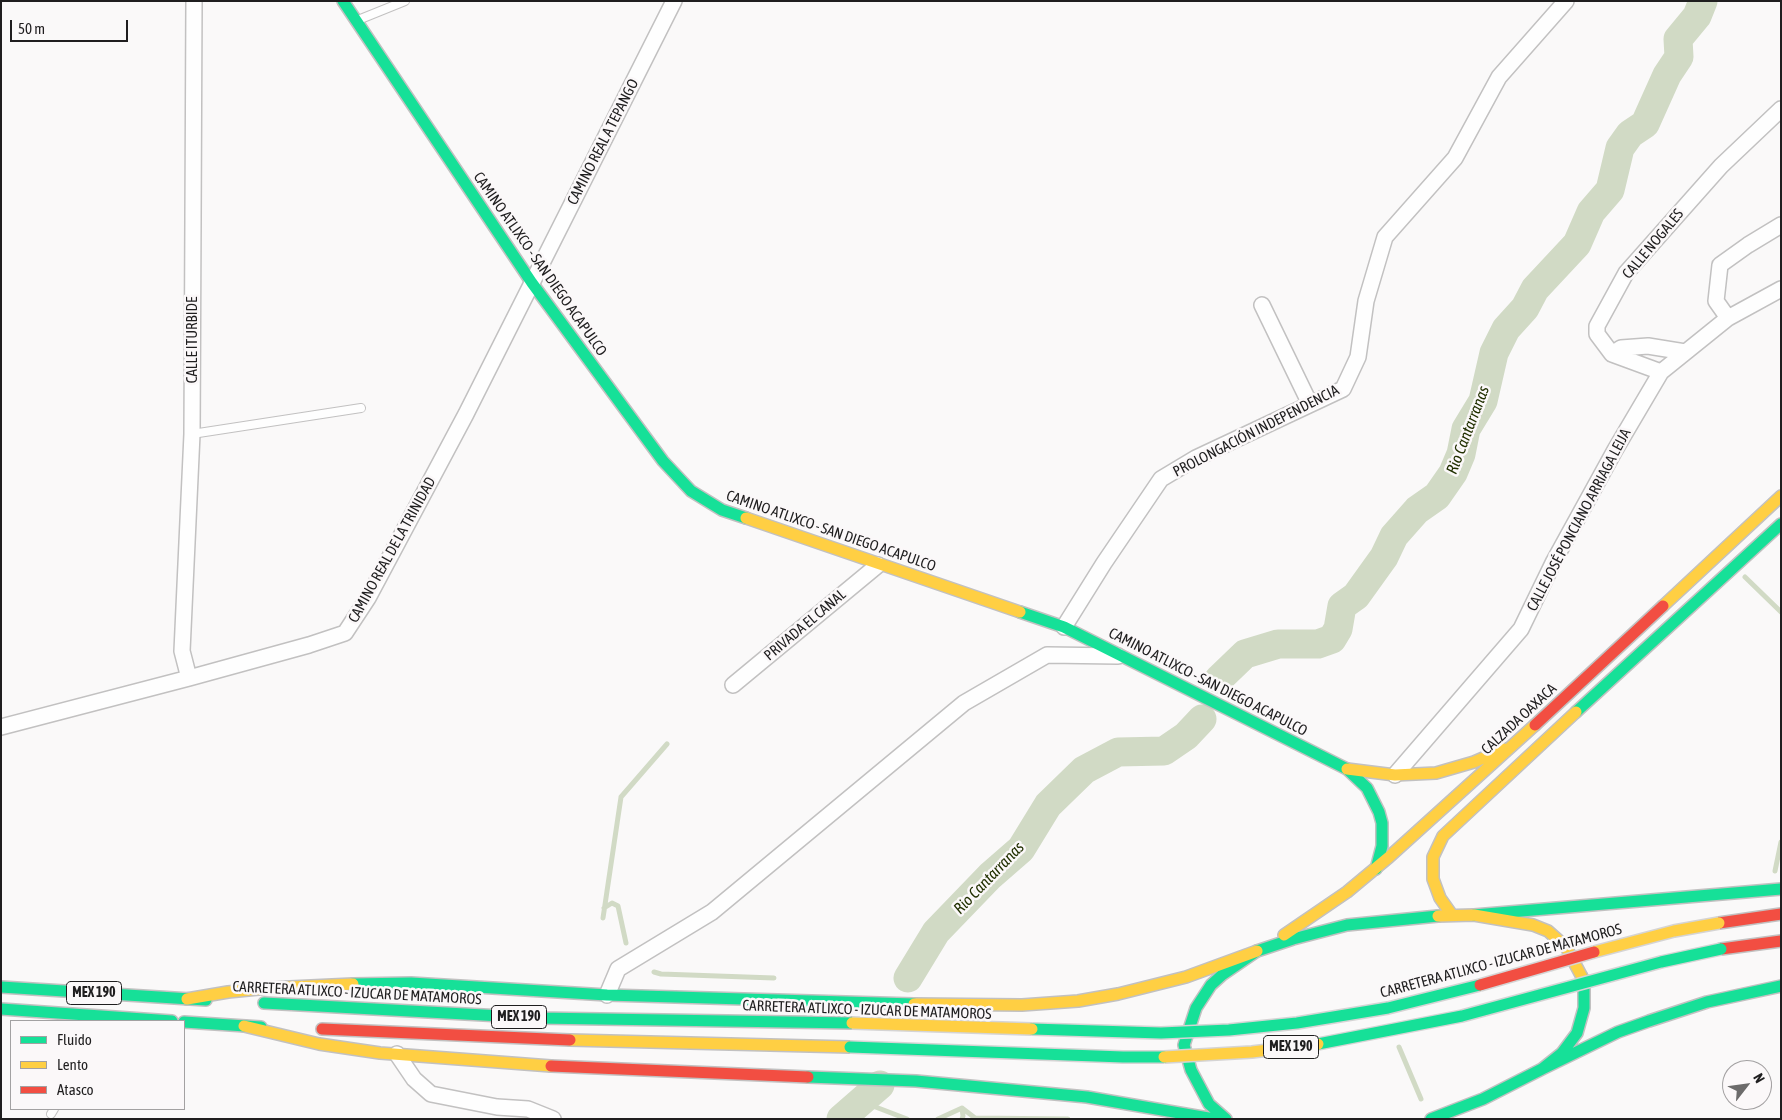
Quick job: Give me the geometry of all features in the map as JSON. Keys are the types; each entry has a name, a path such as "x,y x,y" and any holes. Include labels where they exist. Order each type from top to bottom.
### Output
{"main road":[{"name":"CAMINO ATLIXCO - SAN DIEGO ACAPULCO","path":"343,1 532,283 663,461 691,491 722,510 1064,627 1347,769 1367,788 1379,812 1383,835 1376,869"},
{"name":"CALZADA OAXACA","path":"1261,949 1347,892 1376,869 1517,742 1781,496"},
{"path":"1452,915 1440,898 1433,879 1433,856 1442,836 1781,524"},
{"name":"CAMINO ATLIXCO - SAN DIEGO ACAPULCO","path":"1347,769 1395,775 1429,774 1455,768 1488,756 1517,742"},
{"path":"187,999 269,988 410,983 607,995 987,1006 1078,1001 1158,985 1213,968 1261,949 1320,931 1348,925 1382,920 1474,915 1781,889"},
{"name":"CARRETERA ATLIXCO - IZUCAR DE MATAMOROS","path":"1,987 538,1018 852,1023 1161,1033 1230,1030 1297,1023 1388,1008 1471,988 1620,944 1674,931 1781,914"},
{"path":"1474,915 1541,927 1555,936 1566,948 1581,973 1585,996 1579,1027 1562,1054 1542,1069"},
{"name":"MEX 190","path":"185,1022 627,1042 1177,1057 1252,1052 1330,1042 1453,1018 1660,962 1721,949 1781,941"},
{"path":"1226,1119 1209,1104 1196,1082 1184,1045 1196,1008 1212,985 1222,975 1261,949"},
{"path":"1449,1119 1483,1099 1584,1048 1649,1021 1707,1002 1781,986"},
{"name":"MEX 190","path":"1,1009 84,1018 143,1020"},
{"path":"244,1026 319,1044 397,1054 561,1067 916,1081 971,1085 1087,1097 1214,1119"},
{"path":"1431,1119 1483,1099"}],"street":[{"name":"CALLE ITURBIDE","path":"189,678 182,651 192,434 194,1"},
{"name":"CAMINO REAL A TEPANGO","path":"532,283 674,1"},
{"name":"PROLONGACIÓN INDEPENDENCIA","path":"1064,627 1104,563 1161,479 1196,458 1343,389 1358,357 1366,301 1385,237 1455,158 1499,77 1566,1"},
{"name":"CALLE NOGALES","path":"1612,354 1597,334 1597,326 1626,273 1721,166 1781,109"},
{"path":"1728,318 1716,301 1720,265 1781,225"},
{"name":"CAMINO REAL DE LA TRINIDAD","path":"1,727 189,678 309,645 345,633 378,580 466,414 532,283"},
{"name":"CALLE JOSÉ PONCIANO ARRIAGA LEIJA","path":"1395,775 1521,629 1554,561 1615,450 1662,372 1728,318 1781,289"},
{"path":"1262,305 1310,404"},
{"path":"1612,354 1620,348 1648,346 1685,352"},
{"path":"1612,354 1662,372"},
{"name":"PRIVADA EL CANAL","path":"733,685 878,564"},
{"path":"607,995 618,969 712,912 964,703 1047,655 1122,656"},
{"path":"397,1054 414,1078 431,1094 553,1119"}],"lane":[{"path":"356,21 405,1"},
{"path":"192,434 361,408"}],"waterway":[{"name":"Rio Cantarranas","path":"1219,679 1245,654 1278,644 1318,644 1332,639 1338,629 1342,606 1356,596 1384,557 1394,536 1417,510 1437,496 1453,473 1461,454 1466,429 1483,401 1494,353 1506,329 1525,308 1535,289 1577,244 1591,212 1610,190 1620,148 1630,134 1645,124 1667,75 1679,57 1678,39 1697,16 1703,1"},
{"path":"1745,577 1781,612"},
{"name":"Rio Cantarranas","path":"908,978 936,932 990,876 1021,849 1048,805 1084,770 1118,752 1164,751 1186,736 1202,719"},
{"path":"603,918 621,797 667,744"},
{"path":"1775,871 1781,842"},
{"path":"604,908 612,903 618,906 626,943"},
{"path":"654,972 661,974 774,978"},
{"path":"1399,1047 1421,1099"},
{"name":"Rio Cantarranas","path":"841,1119 880,1085"},
{"path":"861,1099 873,1106 907,1119"},
{"path":"962,1108 962,1119"},
{"path":"938,1119 962,1108 975,1118 1068,1119"}],"traffic: fast":[{"path":"343,1 532,283 663,461 691,491 722,510 746,518"},
{"path":"1576,712 1781,524"},
{"path":"1020,612 1064,627 1347,769 1367,788 1379,812 1382,823 1382,846 1376,869"},
{"path":"1474,915 1781,889"},
{"path":"1226,1119 1209,1104 1191,1070 1184,1045 1196,1008 1211,985 1222,975 1257,951 1293,939 1347,925 1438,916"},
{"path":"1318,1044 1462,1016 1661,962 1721,949"},
{"path":"1431,1119 1483,1099 1542,1069 1562,1053 1577,1033 1584,1008 1584,984 1582,977"},
{"path":"353,984 411,983 607,995 914,1004"},
{"path":"1032,1029 1161,1033 1229,1030 1297,1023 1388,1008 1480,985"},
{"path":"1542,1069 1618,1032 1649,1021 1707,1002 1781,986"},
{"path":"1,987 206,1000"},
{"path":"264,1003 538,1018 852,1023"},
{"path":"1,1009 158,1020"},
{"path":"185,1022 261,1027"},
{"path":"850,1047 1164,1057"},
{"path":"808,1077 916,1081 1087,1097 1214,1119"}],"traffic: slow":[{"path":"1663,606 1781,496"},
{"path":"746,518 1020,612"},
{"path":"1452,915 1440,898 1433,879 1433,857 1443,836 1576,712"},
{"path":"1284,935 1347,892 1389,857 1535,725"},
{"path":"1347,769 1395,775 1436,773 1474,762 1504,749"},
{"path":"1438,916 1474,915 1533,925 1548,931 1566,947 1582,977"},
{"path":"1594,952 1674,931 1719,923"},
{"path":"914,1004 1022,1005 1078,1001 1118,994 1186,977 1257,951"},
{"path":"187,999 269,988 353,984"},
{"path":"852,1023 1032,1029"},
{"path":"244,1026 319,1044 380,1053 551,1066"},
{"path":"570,1040 850,1047"},
{"path":"1164,1057 1252,1052 1318,1044"}],"traffic: jam":[{"path":"1535,725 1663,606"},
{"path":"1719,923 1781,914"},
{"path":"1721,949 1781,941"},
{"path":"1480,985 1594,952"},
{"path":"322,1029 570,1040"},
{"path":"551,1066 808,1077"}]}
